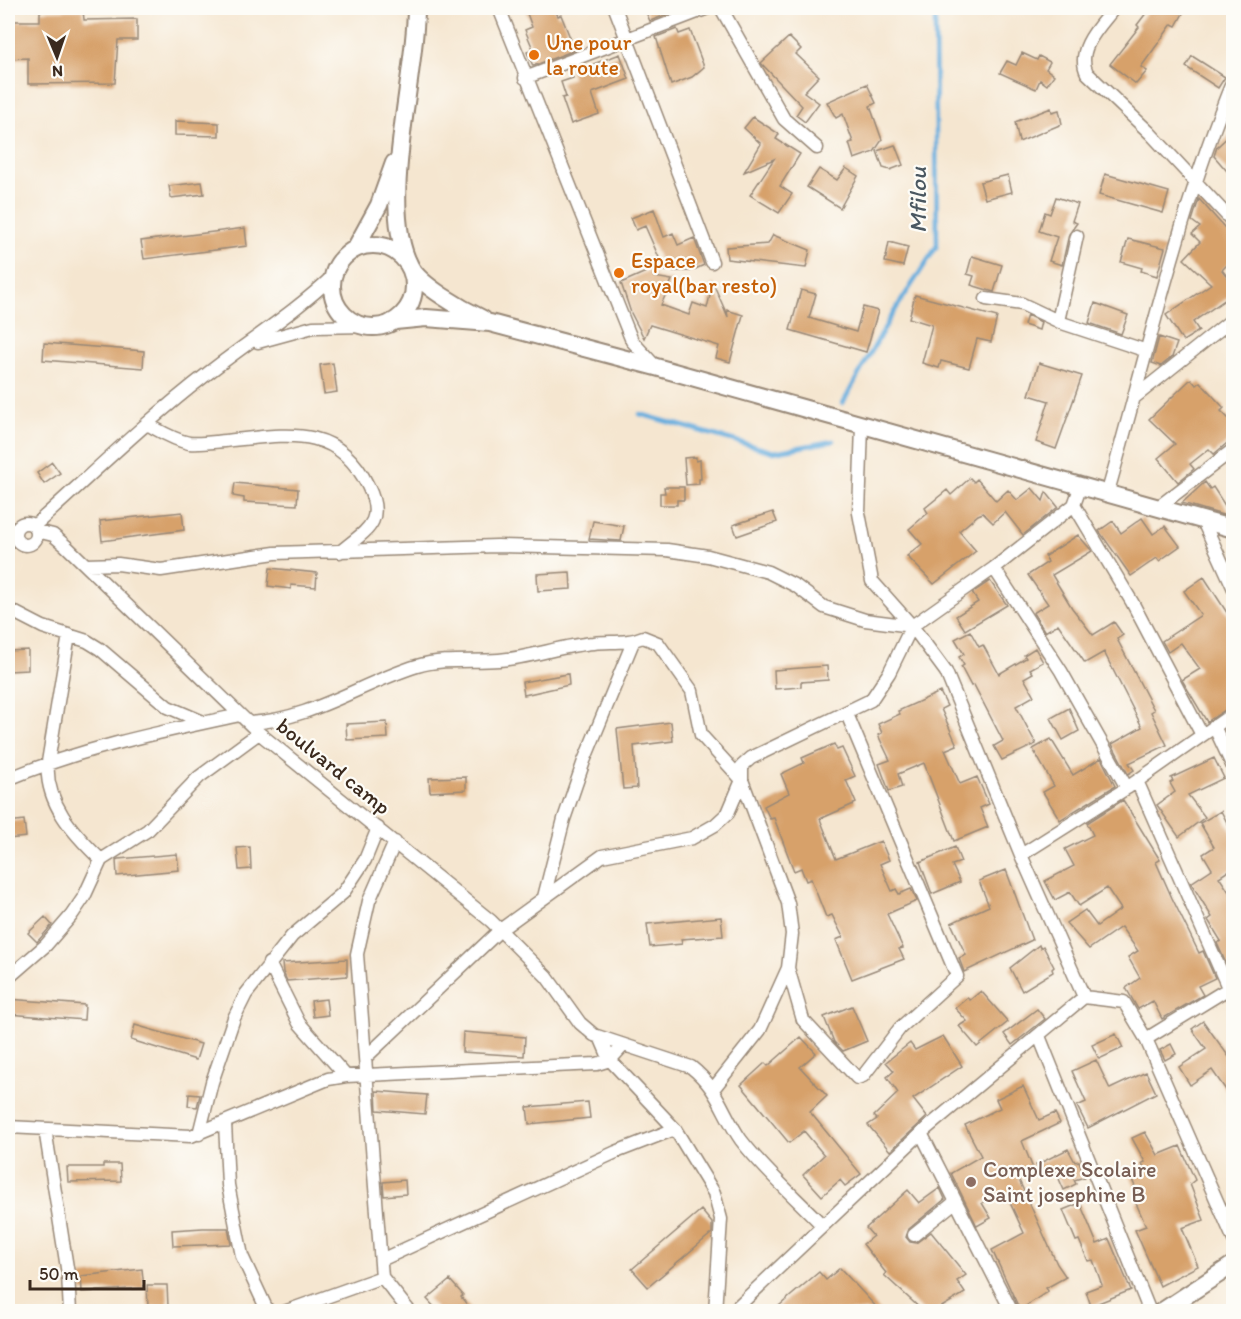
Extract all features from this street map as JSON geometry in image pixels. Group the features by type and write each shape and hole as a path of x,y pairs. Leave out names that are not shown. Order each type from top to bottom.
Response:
{"main road":[{"path":"395,321 404,313 414,291 401,238 397,198 402,139 416,39 416,8"},
{"path":"402,139 380,205 355,249 345,256 333,276 332,289 339,308 354,322 367,326 381,326 395,321 426,318 490,323 656,367 1080,488 1233,529"},
{"path":"355,249 380,245 392,249 410,268 455,305 490,323"},
{"path":"1161,1311 1233,1264"}],"street":[{"path":"499,8 525,78 632,340 656,367"},
{"path":"615,8 712,262"},
{"path":"525,78 708,8"},
{"path":"721,8 784,119 817,148"},
{"path":"1114,8 1088,43 1083,66 1093,81 1150,133 1233,223"},
{"path":"1107,495 1135,397 1144,350 1195,181 1233,78"},
{"path":"1058,321 1077,236"},
{"path":"36,528 25,522 20,524 14,532 12,546 31,544 35,540 36,528 147,424 245,346 287,317 333,276"},
{"path":"986,299 1010,301 1058,321 1144,350"},
{"path":"1135,397 1233,318"},
{"path":"245,346 313,327 367,326"},
{"path":"147,424 188,442 297,434 333,445 360,469 375,500 376,510 370,527 340,552"},
{"path":"862,426 859,513 872,581 912,626 946,672 1021,855 1084,997"},
{"path":"1157,508 1233,449"},
{"path":"714,1088 760,1030 788,968 792,934 788,903 742,780 742,766 751,758 847,714 871,700 889,673 912,626 994,568 1074,505 1080,488"},
{"path":"1074,505 1132,602 1202,735"},
{"path":"1203,521 1233,588"},
{"name":"boulvard camp","path":"36,528 53,535 86,565 259,733 500,930 547,977 580,1023 601,1039"},
{"path":"86,565 118,564 161,570 275,553 528,545 689,552 768,572 796,586 824,607 864,620 912,626"},
{"path":"994,568 1132,785 1231,986 1233,1001"},
{"path":"8,609 43,627 69,635 100,649 168,707 205,722"},
{"path":"69,635 48,762 51,792 65,821 101,860"},
{"path":"8,779 48,762 205,722 244,719 271,722 307,713 417,666 438,662 500,660 592,643 633,642 644,637 658,643 692,691 701,735 742,780"},
{"path":"544,897 564,819 584,761 633,642"},
{"path":"1021,855 1132,785 1233,712"},
{"path":"788,968 803,1020 857,1078 863,1076 900,1028 957,976 847,714"},
{"path":"1214,726 1233,769"},
{"path":"8,978 46,945 70,916 84,897 101,860 147,830 199,777 259,733"},
{"path":"365,1058 500,930 544,897 602,856 692,838 715,825 728,813 742,780"},
{"path":"199,1134 212,1082 234,1018 246,994 292,936 344,893 365,860 378,828"},
{"path":"395,842 369,901 359,936 358,981 382,1277 410,1311"},
{"path":"269,963 299,1023 346,1076"},
{"path":"1146,1039 1231,986"},
{"path":"732,1311 921,1133 1084,997 1124,1002 1146,1039 1233,1240"},
{"path":"1039,1036 1150,1311"},
{"path":"601,1039 691,1067 714,1088 747,1147 822,1225"},
{"path":"601,1039 610,1060 675,1129 714,1192 720,1208 715,1311"},
{"path":"8,1127 184,1136 199,1134 328,1079 366,1073 597,1064 610,1060 623,1046"},
{"path":"225,1123 228,1185 242,1256 268,1311"},
{"path":"45,1129 67,1265 70,1311"},
{"path":"381,1260 616,1152 675,1129"},
{"path":"921,1133 1012,1311"},
{"path":"914,1235 955,1202"},
{"path":"284,1311 382,1277"}],"building":[{"path":"525,8 554,8 558,16 561,15 575,50 533,66 527,52 533,49 525,30 532,27"},
{"path":"644,8 668,8 671,13 650,21"},
{"path":"1150,8 1186,8 1176,26 1172,24 1141,67 1147,71 1136,84 1110,64 1139,27 1137,25"},
{"path":"83,10 84,20 137,19 137,40 118,40 115,83 28,84 28,58 8,59 8,21 40,21 40,11"},
{"path":"677,29 679,34 690,30 704,67 692,77 671,85 656,37"},
{"path":"789,37 801,49 796,54 819,76 804,92 819,103 805,122 796,115 802,106 761,63"},
{"path":"1022,53 1037,60 1039,56 1050,62 1046,69 1054,75 1047,85 1040,80 1036,89 1000,73 1007,61 1016,65"},
{"path":"620,54 629,79 592,93 599,114 571,124 562,98 566,97 561,82 573,78 570,70 582,65 583,68"},
{"path":"1192,56 1225,77 1218,88 1186,67"},
{"path":"867,84 876,103 870,106 882,140 874,152 854,159 849,143 853,142 843,114 836,118 827,102"},
{"path":"1051,108 1052,112 1059,110 1062,124 1019,142 1015,122"},
{"path":"753,117 779,134 776,139 800,154 780,186 792,194 779,213 750,195 774,159 744,172 761,144 744,128"},
{"path":"175,121 219,123 219,136 175,135"},
{"path":"1233,132 1233,178 1214,156 1217,147"},
{"path":"895,145 903,165 890,170 883,168 877,151"},
{"path":"846,168 858,176 840,208 807,187 819,169 837,180"},
{"path":"1105,174 1169,192 1163,213 1099,195"},
{"path":"1008,175 1012,192 985,199 980,182"},
{"path":"202,182 204,194 171,198 169,186"},
{"path":"1056,197 1078,204 1072,221 1077,223 1069,234 1062,265 1049,261 1057,237 1039,231 1045,212 1050,214"},
{"path":"1199,199 1233,237 1233,259 1222,270 1233,284 1233,294 1193,322 1199,331 1183,341 1166,315 1211,284 1184,259 1200,242 1192,234 1200,227 1192,221"},
{"path":"654,209 664,237 673,233 678,245 694,238 704,265 691,271 665,271 645,226 636,230 631,218"},
{"path":"245,228 247,246 144,259 141,241"},
{"path":"773,235 810,250 806,268 727,259 726,247 768,244"},
{"path":"1128,239 1165,248 1157,276 1141,271 1142,268 1121,262"},
{"path":"889,242 908,247 903,266 885,262"},
{"path":"972,256 1002,265 994,292 971,285 974,276 967,274"},
{"path":"655,268 654,277 672,280 661,305 689,315 693,303 707,308 713,283 728,317 727,310 743,315 730,362 716,358 719,346 650,325 644,338 631,313 621,283"},
{"path":"801,290 816,294 809,318 856,332 863,307 878,311 866,352 790,330"},
{"path":"915,295 997,317 991,342 977,339 969,368 941,361 939,368 922,363 932,325 909,318"},
{"path":"1095,303 1128,315 1121,334 1089,323"},
{"path":"1027,315 1041,322 1039,330 1024,325"},
{"path":"1159,337 1177,343 1172,357 1161,366 1152,363"},
{"path":"44,343 144,351 143,368 43,360"},
{"path":"333,363 337,392 324,394 320,365"},
{"path":"1039,363 1082,376 1056,449 1036,442 1049,401 1029,395"},
{"path":"1191,379 1196,385 1200,382 1224,408 1221,411 1233,423 1233,438 1214,454 1209,449 1190,464 1194,469 1178,482 1158,458 1175,444 1149,419"},
{"path":"696,457 696,461 700,460 701,479 699,479 699,484 686,485 684,458"},
{"path":"52,462 60,473 44,484 37,473"},
{"path":"970,478 974,482 977,479 996,501 1008,490 1017,500 1032,488 1043,501 1046,492 1058,507 1023,535 1005,512 993,523 983,513 978,515 959,531 976,551 934,584 907,556 922,544 909,529 928,513 925,508 947,490 951,495"},
{"path":"1205,482 1210,489 1213,487 1233,518 1182,503"},
{"path":"235,483 298,489 297,505 244,502 244,498 233,496"},
{"path":"664,487 684,487 684,500 677,500 677,505 660,505 660,493 665,493"},
{"path":"182,512 184,530 102,541 100,521"},
{"path":"773,512 777,522 737,536 733,525"},
{"path":"1142,518 1153,534 1165,526 1180,546 1159,561 1157,558 1131,576 1099,531 1113,521 1121,533"},
{"path":"593,521 624,526 621,541 589,539"},
{"path":"1078,535 1092,551 1052,575 1072,608 1093,635 1114,622 1123,635 1117,639 1154,710 1151,712 1167,745 1129,763 1134,770 1128,774 1112,744 1142,727 1104,652 1085,663 1058,624 1045,632 1033,613 1048,604 1028,575 1048,562 1045,556"},
{"path":"270,568 317,573 316,587 291,585 291,589 268,586"},
{"path":"570,572 571,589 538,591 537,574"},
{"path":"1204,577 1233,622 1233,705 1207,722 1182,680 1200,669 1181,643 1168,652 1162,641 1201,615 1184,591"},
{"path":"990,581 1007,605 965,630 956,616 978,602 972,593"},
{"path":"970,631 979,647 983,645 999,674 1026,658 1024,655 1035,648 1043,662 1030,669 1033,673 1024,678 1034,696 1016,706 1036,744 1002,760 994,746 1003,741 974,685 971,686 961,667 964,665 959,657 964,654 955,639"},
{"path":"28,650 28,670 8,671 8,651"},
{"path":"827,666 828,680 801,682 801,687 775,689 774,670"},
{"path":"568,674 569,685 524,695 522,682"},
{"path":"940,692 947,706 941,709 957,745 945,750 960,784 977,777 989,804 980,808 988,827 954,841 924,763 898,774 902,787 889,791 879,764 890,760 878,735 882,733 878,724 900,714 898,711"},
{"path":"1069,708 1079,731 1063,740 1051,718"},
{"path":"387,722 388,738 347,740 346,724"},
{"path":"671,722 673,741 634,746 637,788 623,789 617,729"},
{"path":"1051,739 1073,775 1101,758 1115,786 1060,820 1043,792 1054,786 1033,749"},
{"path":"834,744 837,750 842,748 855,776 846,780 856,803 820,819 836,859 881,841 889,860 880,864 892,891 896,889 899,894 911,889 917,901 887,914 903,948 899,949 904,959 852,979 836,940 843,937 832,915 826,917 811,879 806,881 801,868 794,871 774,818 770,819 764,806 789,793 781,774 804,763 802,758"},
{"path":"1214,758 1224,778 1188,795 1205,817 1179,837 1157,805 1175,792 1170,783 1173,781 1171,778"},
{"path":"466,777 466,790 430,792 429,778"},
{"path":"1123,800 1160,860 1156,862 1172,898 1199,953 1203,951 1215,978 1198,986 1203,995 1162,1019 1153,1001 1138,1009 1126,988 1140,978 1128,957 1138,951 1121,927 1089,949 1066,923 1085,910 1097,926 1121,909 1107,888 1079,906 1070,892 1055,900 1045,881 1074,866 1065,849 1093,835 1087,823"},
{"path":"1221,811 1233,834 1233,868 1219,877 1233,898 1232,977 1217,943 1221,941 1208,920 1212,917 1191,883 1212,869 1203,854 1214,847 1200,823"},
{"path":"24,820 26,837 8,839 8,822"},
{"path":"250,847 251,869 239,870 237,848"},
{"path":"955,847 961,862 952,865 960,882 932,894 920,862"},
{"path":"177,854 179,870 117,876 116,860 118,859"},
{"path":"1006,870 1032,940 964,972 959,958 966,955 951,923 989,906 979,881"},
{"path":"45,917 52,925 37,942 28,933"},
{"path":"721,917 723,936 681,939 682,944 650,947 647,924"},
{"path":"1039,945 1040,948 1043,946 1054,967 1053,972 1022,991 1010,968"},
{"path":"347,959 347,976 287,981 283,972 282,963"},
{"path":"981,991 1008,1022 977,1047 959,1026 967,1021 955,1008 967,998 970,1000"},
{"path":"8,999 85,1005 84,1020 8,1014"},
{"path":"326,999 328,1015 313,1017 311,1001"},
{"path":"852,1006 867,1041 843,1051 834,1042 824,1017"},
{"path":"1037,1009 1045,1019 1012,1045 1004,1034"},
{"path":"1203,1021 1229,1057 1233,1054 1233,1100 1212,1070 1190,1085 1179,1067 1206,1049 1192,1029"},
{"path":"135,1025 201,1044 196,1060 131,1040"},
{"path":"463,1032 525,1037 524,1056 462,1052"},
{"path":"1116,1034 1123,1048 1099,1059 1092,1045"},
{"path":"943,1036 962,1066 913,1099 927,1117 890,1151 868,1125 877,1119 874,1116 898,1093 887,1077 894,1071 886,1062 910,1043 915,1050"},
{"path":"801,1037 816,1053 800,1067 827,1096 810,1112 861,1174 845,1186 840,1180 822,1196 803,1175 824,1155 804,1131 789,1143 741,1085 765,1063 768,1066"},
{"path":"1171,1044 1176,1054 1165,1060 1160,1050"},
{"path":"1096,1060 1110,1089 1146,1072 1156,1093 1088,1128 1077,1106 1086,1102 1072,1071"},
{"path":"1023,1086 1039,1120 1055,1113 1060,1123 1022,1141 1034,1171 1018,1178 1057,1264 1066,1277 1046,1288 1048,1291 1020,1310 992,1250 1024,1233 1005,1192 982,1203 991,1218 977,1226 951,1173 981,1156 965,1125 1000,1108 996,1099"},
{"path":"376,1091 427,1095 425,1114 377,1110"},
{"path":"189,1094 200,1095 197,1107 188,1106"},
{"path":"588,1102 590,1118 529,1124 527,1107"},
{"path":"1145,1132 1158,1155 1180,1146 1195,1180 1190,1184 1204,1220 1182,1228 1198,1266 1160,1286 1135,1230 1146,1226 1136,1203 1141,1200 1130,1175 1144,1168 1142,1163 1145,1162 1132,1138"},
{"path":"1068,1149 1075,1162 1079,1161 1085,1177 1074,1180 1076,1184 1064,1190 1055,1170 1042,1177 1036,1165"},
{"path":"103,1164 120,1164 121,1181 68,1182 67,1167 103,1167"},
{"path":"405,1180 406,1194 384,1196 383,1182"},
{"path":"940,1188 945,1199 909,1229 906,1237 910,1242 916,1243 931,1232 966,1275 957,1281 965,1293 935,1311 923,1311 884,1275 886,1273 863,1244 873,1236 866,1228 908,1190 919,1203"},
{"path":"1080,1203 1097,1244 1109,1239 1131,1290 1091,1306 1086,1291 1102,1285 1093,1260 1088,1261 1079,1240 1076,1241 1063,1210"},
{"path":"701,1210 712,1223 712,1233 648,1287 632,1269"},
{"path":"228,1228 231,1244 173,1246 172,1230"},
{"path":"840,1268 880,1311 773,1311 819,1272 826,1280"},
{"path":"142,1269 144,1288 82,1292 81,1276"},
{"path":"450,1280 463,1295 461,1297 472,1311 438,1311 427,1299"},
{"path":"147,1285 167,1285 168,1306 148,1307"}],"waterway":[{"name":"Mfilou","path":"843,403 890,318 937,246 935,20 940,8"},
{"name":"Mfilou","path":"640,414 774,452 833,441"}],"place":[{"name":"Une pour la route","path":"534,55"},
{"name":"Espace royal(bar resto)","path":"619,273"},
{"name":"Complexe Scolaire Saint josephine B","path":"971,1182"}]}
